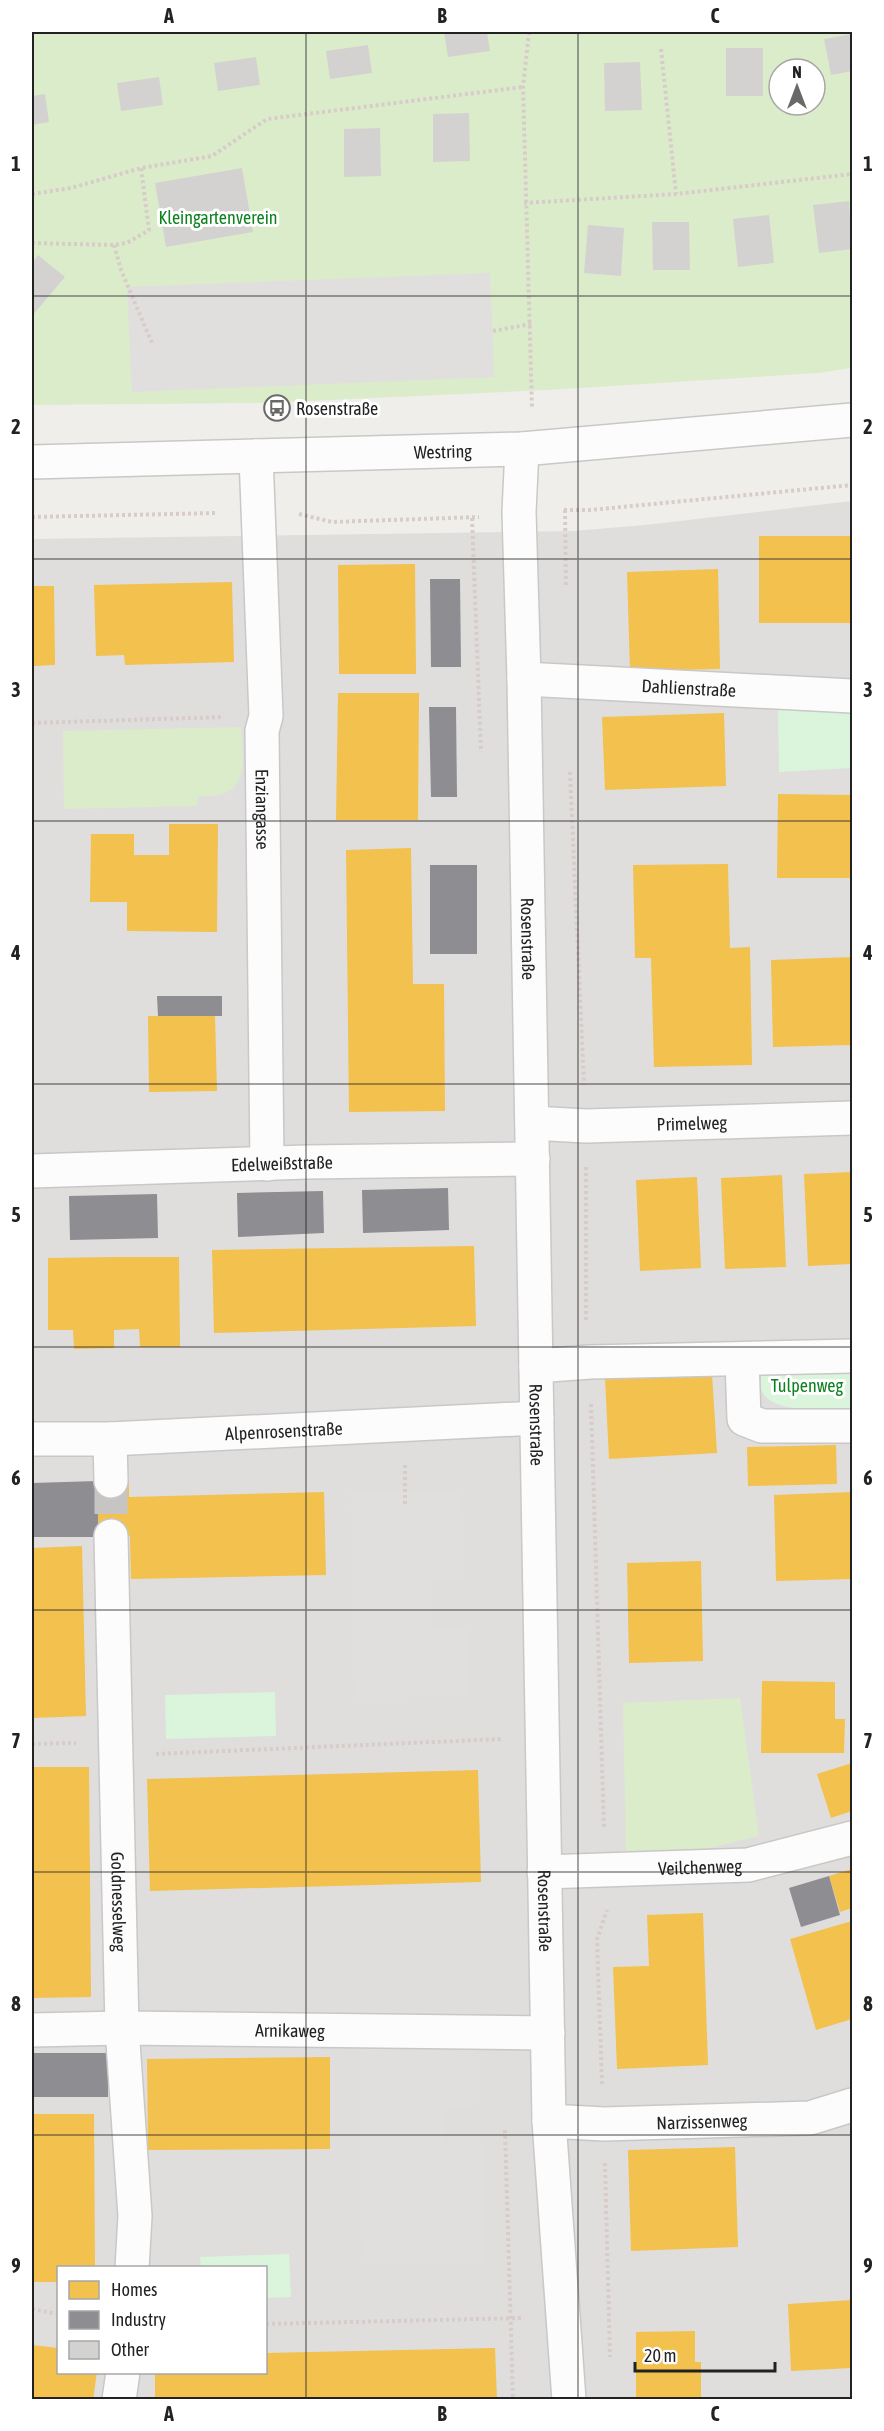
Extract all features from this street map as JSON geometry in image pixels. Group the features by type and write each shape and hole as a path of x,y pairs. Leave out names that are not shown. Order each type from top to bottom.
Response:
{"street":[{"name":"Westring","path":"32,462 522,449 852,420"},
{"name":"Rosenstraße","path":"522,449 519,512 533,1159 549,2121 569,2400"},
{"name":"Enziangasse","path":"256,456 260,512 266,716 262,730 267,1164"},
{"name":"Dahlienstraße","path":"524,679 852,696"},
{"name":"Primelweg","path":"532,1123 586,1126 852,1118"},
{"name":"Edelweißstraße","path":"32,1171 533,1159"},
{"path":"536,1366 590,1362 852,1356"},
{"path":"741,1359 744,1419 762,1426 852,1426"},
{"name":"Alpenrosenstraße","path":"32,1439 110,1439 537,1418"},
{"path":"110,1439 111,1481"},
{"name":"Goldnesselweg","path":"111,1536 122,2028 135,2216 132,2266"},
{"name":"Veilchenweg","path":"544,1872 748,1865 852,1838"},
{"name":"Arnikaweg","path":"32,2030 122,2028 548,2033"},
{"name":"Narzissenweg","path":"549,2121 604,2124 810,2118 852,2105"},
{"path":"119,2400 123,2374"}],"path":[{"path":"522,449 532,418 531,324 524,203 523,87 529,32"},
{"path":"661,49 676,194"},
{"path":"32,194 71,188 141,168 212,156 267,119 523,87"},
{"path":"32,243 114,245 127,243 149,230 141,168"},
{"path":"524,203 676,194 852,174"},
{"path":"114,245 121,270 152,343"},
{"path":"493,331 531,324"},
{"path":"32,517 260,512 295,513 332,522 471,518 519,512 590,510 852,485"},
{"path":"565,510 566,590"},
{"path":"32,723 266,716"},
{"path":"570,764 586,1126 586,1340 590,1362 605,1870 610,1899 597,1939 610,2364"},
{"path":"115,1756 542,1738"},
{"path":"32,2310 57,2314"},
{"path":"267,2324 564,2318"}],"shaded area":[{"path":"490,273 494,377 132,392 127,287"},
{"path":"852,501 852,2399 32,2399 32,539 573,531"},
{"path":"351,1491 462,1491 463,1580 431,1581 431,1626 466,1626 468,1695 354,1698"},
{"path":"360,2049 473,2049 473,2107 443,2110 444,2143 482,2142 485,2263 362,2263"}],"green space":[{"name":"Kleingartenverein","path":"32,32 852,32 852,368 818,373 548,390 266,403 32,405"},
{"path":"778,707 852,710 852,768 779,772"},
{"path":"241,727 242,766 235,786 227,792 198,796 197,806 64,809 63,731"},
{"name":"Tulpenweg","path":"852,1362 852,1408 788,1407 767,1398 761,1389 762,1371"},
{"path":"275,1692 276,1736 166,1739 165,1695"},
{"path":"740,1698 759,1836 703,1849 626,1853 623,1703"},
{"path":"289,2254 291,2297 267,2298 267,2266 201,2266 200,2257"}],"building: Homes":[{"path":"759,536 852,536 852,623 759,623"},
{"path":"415,564 416,674 339,674 338,565"},
{"path":"718,569 720,669 630,671 627,572"},
{"path":"232,582 234,662 125,665 124,655 96,656 94,585"},
{"path":"32,586 54,586 55,665 32,666"},
{"path":"338,693 419,693 418,820 336,820"},
{"path":"724,713 726,786 605,790 602,717"},
{"path":"778,794 852,795 852,878 777,878"},
{"path":"169,824 218,824 217,932 127,931 127,902 90,902 91,834 134,834 134,855 169,855"},
{"path":"411,848 413,984 444,984 445,1111 349,1112 346,850"},
{"path":"728,864 730,948 750,947 752,1065 654,1067 651,958 635,958 633,865"},
{"path":"852,957 852,1045 773,1047 771,960"},
{"path":"148,1016 215,1016 217,1091 149,1092"},
{"path":"852,1172 852,1264 808,1266 804,1174"},
{"path":"782,1175 786,1267 725,1269 721,1178"},
{"path":"697,1177 701,1268 640,1271 636,1180"},
{"path":"474,1246 476,1326 214,1333 212,1250"},
{"path":"179,1257 180,1347 140,1347 139,1329 114,1330 114,1348 74,1349 73,1330 48,1330 48,1258"},
{"path":"712,1374 717,1453 609,1459 605,1379"},
{"path":"836,1445 837,1484 748,1486 747,1447"},
{"path":"98,1481 129,1481 129,1497 324,1492 326,1575 131,1579 130,1536 98,1537"},
{"path":"852,1492 852,1579 776,1581 774,1495"},
{"path":"82,1546 86,1716 32,1718 32,1548"},
{"path":"701,1561 703,1661 629,1663 627,1563"},
{"path":"762,1681 835,1682 835,1719 845,1719 844,1753 761,1753"},
{"path":"852,1763 852,1811 831,1818 817,1774"},
{"path":"32,1767 89,1767 91,1997 32,1998"},
{"path":"478,1770 481,1882 150,1891 147,1779"},
{"path":"852,1869 852,1908 840,1912 829,1876"},
{"path":"703,1913 708,2065 617,2069 613,1967 649,1966 647,1915"},
{"path":"852,1921 852,2019 816,2030 790,1939"},
{"path":"330,2057 330,2149 148,2150 147,2059"},
{"path":"32,2114 94,2114 95,2266 57,2266 57,2282 32,2282"},
{"path":"735,2147 738,2247 631,2251 628,2150"},
{"path":"852,2300 852,2368 791,2371 788,2304"},
{"path":"695,2331 695,2362 701,2362 701,2400 636,2400 636,2332"},
{"path":"32,2345 57,2348 57,2374 97,2374 93,2400 32,2400"},
{"path":"495,2348 497,2400 155,2400 155,2374 267,2374 267,2353"}],"building: Industry":[{"path":"430,579 460,579 461,667 431,667"},
{"path":"429,707 456,707 457,797 431,797"},
{"path":"430,865 477,865 477,954 430,954"},
{"path":"157,996 222,996 222,1016 158,1016"},
{"path":"448,1188 449,1230 363,1233 362,1190"},
{"path":"323,1191 324,1233 238,1237 237,1193"},
{"path":"157,1194 158,1238 70,1240 69,1196"},
{"path":"98,1481 98,1537 32,1537 32,1483"},
{"path":"829,1876 840,1915 801,1927 789,1888"},
{"path":"32,2053 108,2053 108,2097 32,2097"}],"building: Other":[{"path":"444,32 487,32 490,51 448,57"},
{"path":"852,34 852,71 831,75 824,39"},
{"path":"368,45 372,73 330,79 326,51"},
{"path":"726,48 763,48 763,96 726,96"},
{"path":"256,57 260,85 218,91 214,63"},
{"path":"640,62 642,110 605,111 604,63"},
{"path":"159,77 163,105 121,111 117,83"},
{"path":"45,94 49,122 32,125 32,96"},
{"path":"469,113 470,161 433,162 433,114"},
{"path":"380,128 381,176 344,177 344,129"},
{"path":"242,168 253,232 166,247 155,183"},
{"path":"849,201 852,249 819,253 813,205"},
{"path":"769,215 774,263 738,267 733,219"},
{"path":"652,222 689,222 690,270 653,270"},
{"path":"588,225 624,228 621,276 584,273"},
{"path":"38,255 65,277 32,316 32,263"}],"tunnel":[{"path":"111,1481 111,1536"}],"place":[{"name":"Rosenstraße","path":"277,408"}]}
